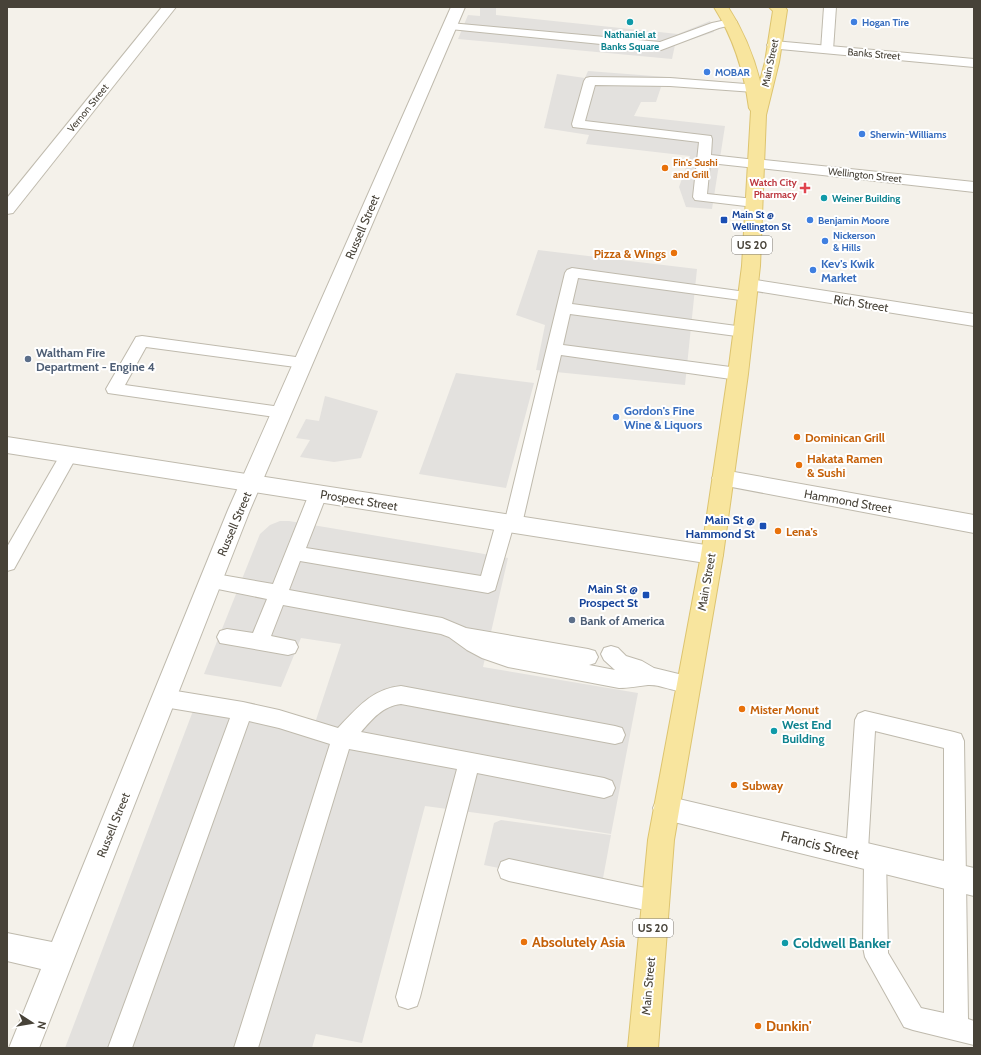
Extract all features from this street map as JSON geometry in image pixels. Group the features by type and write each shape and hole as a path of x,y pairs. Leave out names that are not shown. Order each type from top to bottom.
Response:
{"main road":[{"name":"US 20","path":"721,7 731,22"},
{"name":"Main Street","path":"643,1048 661,840 712,555 744,332 754,203 758,115 774,45 778,8"},
{"name":"Main Street","path":"731,22 744,53 754,88 758,115"}],"street":[{"name":"Vernon Street","path":"7,209 169,7"},
{"name":"Russell Street","path":"24,1048 210,581 251,483 454,16"},
{"name":"Banks Street","path":"774,45 974,63"},
{"name":"Wellington Street","path":"756,164 974,187"},
{"name":"Rich Street","path":"748,290 974,320"},
{"name":"Prospect Street","path":"7,445 712,555"},
{"name":"Hammond Street","path":"723,478 974,524"},
{"name":"Francis Street","path":"666,808 964,879"},
{"path":"7,947 60,958"}],"lane":[{"path":"827,50 830,7"},
{"path":"454,16 661,46 716,25 731,22"},
{"path":"754,88 670,82 590,81 578,124 706,139 700,197 754,203"},
{"path":"704,158 756,164"},
{"path":"295,553 488,585 509,524 555,349 563,308 572,274 748,290"},
{"path":"563,308 744,332"},
{"path":"282,412 114,389 142,341 303,363"},
{"path":"555,349 738,374"},
{"path":"7,564 69,454"},
{"path":"259,642 318,494"},
{"path":"210,581 442,626 462,634 588,657"},
{"path":"462,634 482,648 508,659 619,679 634,679 649,676"},
{"path":"227,637 288,647"},
{"path":"611,654 620,663 635,667 649,676 688,684"},
{"path":"246,1048 342,738 377,702 393,695 615,735"},
{"path":"164,698 243,711 342,738 604,788"},
{"path":"120,1048 243,711"},
{"path":"865,720 954,741 964,879 965,1030 914,1018 877,957 866,856 865,720"},
{"path":"408,997 469,763"},
{"path":"509,870 655,901"}],"shaded area":[{"path":"480,7 496,7 496,15 678,34 710,21 714,32 675,45 672,59 458,39 468,15 480,16"},
{"path":"588,71 719,81 718,90 662,84 656,102 641,102 634,116 725,126 712,209 686,207 679,187 690,156 586,144 589,135 544,128 557,74 585,78"},
{"path":"538,250 697,269 685,385 536,370 545,325 516,315"},
{"path":"456,373 534,383 506,488 419,474"},
{"path":"325,396 378,411 361,458 334,462 300,457 310,440 296,438 306,419 319,421"},
{"path":"280,521 289,521 508,558 483,667 638,693 611,834 425,806 362,1043 316,1034 312,1048 65,1048 196,703 313,729 341,644 301,638 281,687 204,674 260,534 270,525"},
{"path":"501,820 611,835 601,889 484,865 494,823"}],"place":[{"name":"Nathaniel at Banks Square","path":"630,22"},
{"name":"Hogan Tire","path":"854,22"},
{"name":"MOBAR","path":"707,72"},
{"name":"Sherwin-Williams","path":"862,134"},
{"name":"Fin's Sushi and Grill","path":"665,168"},
{"name":"Watch City Pharmacy","path":"805,188"},
{"name":"Weiner Building","path":"824,198"},
{"name":"Main St @ Wellington St","path":"724,220"},
{"name":"Benjamin Moore","path":"810,220"},
{"name":"Nickerson & Hills","path":"825,241"},
{"name":"Pizza & Wings","path":"674,253"},
{"name":"Kev's Kwik Market","path":"813,270"},
{"name":"Waltham Fire Department - Engine 4","path":"28,359"},
{"name":"Gordon's Fine Wine & Liquors","path":"616,417"},
{"name":"Dominican Grill","path":"797,437"},
{"name":"Hakata Ramen & Sushi","path":"799,465"},
{"name":"Main St @ Hammond St","path":"763,526"},
{"name":"Lena's","path":"778,531"},
{"name":"Main St @ Prospect St","path":"646,595"},
{"name":"Bank of America","path":"572,620"},
{"name":"Mister Monut","path":"742,709"},
{"name":"West End Building","path":"774,731"},
{"name":"Subway","path":"734,785"},
{"name":"Absolutely Asia","path":"524,942"},
{"name":"Coldwell Banker","path":"785,943"},
{"name":"Dunkin'","path":"758,1026"}]}
